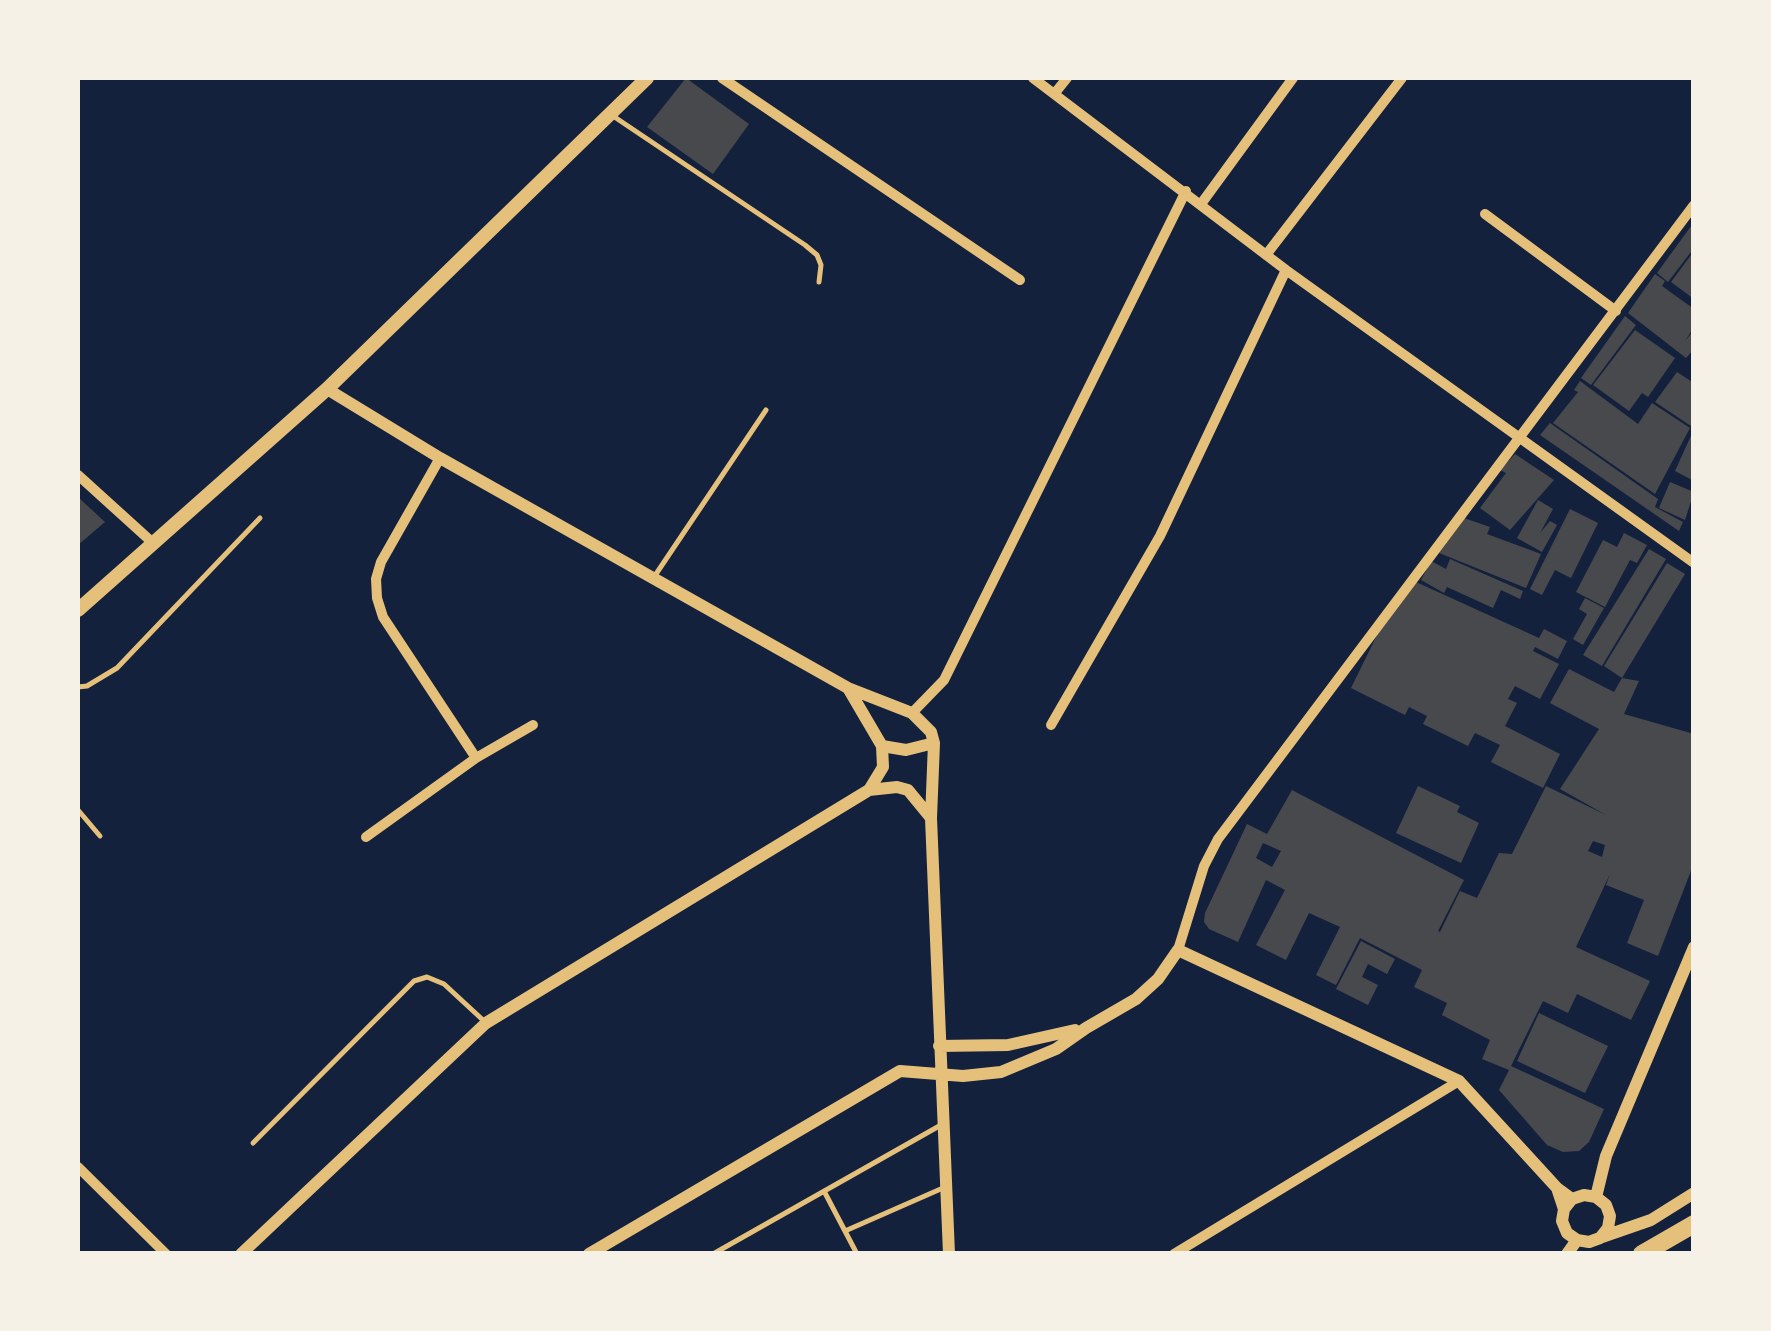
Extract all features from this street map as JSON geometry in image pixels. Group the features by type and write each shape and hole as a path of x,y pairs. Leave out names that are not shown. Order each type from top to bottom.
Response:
{"highway":[{"path":"1642,1254 1694,1224"}],"main road":[{"path":"78,610 327,389 647,78"}],"street":[{"path":"722,78 1020,280"},
{"path":"1033,78 1286,270 1694,563"},
{"path":"1055,93 1067,78"},
{"path":"1200,204 1293,78"},
{"path":"1266,254 1402,78"},
{"path":"912,712 944,680 1186,191"},
{"path":"589,1254 900,1070 942,1074 1000,1072 1044,1056 1136,999 1158,979 1178,950 1204,866 1218,839 1694,205"},
{"path":"1485,214 1616,310"},
{"path":"1051,725 1160,536 1286,270"},
{"path":"327,389 440,458 848,688 912,712 931,732 949,1254"},
{"path":"440,458 380,562 377,598 383,617 476,758"},
{"path":"78,476 153,543"},
{"path":"848,688 882,746 883,767 869,790"},
{"path":"366,837 476,758 533,725"},
{"path":"882,746 906,750 934,743"},
{"path":"240,1254 486,1022 869,790 908,790 931,818"},
{"path":"1596,1197 1606,1156 1694,947"},
{"path":"1178,950 1459,1081 1558,1188 1568,1204"},
{"path":"939,1046 1008,1045 1086,1028"},
{"path":"1174,1254 1459,1081"},
{"path":"78,1167 166,1254"},
{"path":"1600,1238 1608,1228 1606,1204 1584,1195 1568,1204 1562,1221 1567,1232 1577,1240 1589,1242 1651,1220 1694,1193"},
{"path":"1610,1216 1651,1220"},
{"path":"1567,1254 1577,1240"}],"lane":[{"path":"610,114 805,245 821,265 819,282"},
{"path":"653,579 766,410"},
{"path":"78,687 87,686 117,668 260,518"},
{"path":"78,810 100,836"},
{"path":"253,1143 414,981 427,978 444,984 486,1022"},
{"path":"713,1254 944,1124"},
{"path":"846,1231 946,1187"},
{"path":"824,1191 857,1254"}],"building":[{"path":"686,78 749,124 713,174 647,127"},
{"path":"1694,222 1694,248 1668,282 1657,273"},
{"path":"1694,251 1694,299 1671,282"},
{"path":"1655,274 1665,281 1662,286 1694,309 1694,327 1685,341 1694,330 1694,349 1686,358 1628,313"},
{"path":"1625,316 1636,325 1591,385 1581,378"},
{"path":"1635,330 1675,358 1648,397 1642,393 1629,411 1593,385"},
{"path":"1677,372 1694,383 1691,426 1655,402"},
{"path":"1580,381 1638,424 1652,403 1690,428 1655,494 1553,423 1578,392 1574,390"},
{"path":"1550,423 1658,499 1655,507 1683,522 1679,531 1540,435"},
{"path":"1694,429 1694,481 1675,471"},
{"path":"1515,454 1554,480 1510,530 1480,508 1506,473 1500,470"},
{"path":"1670,482 1694,492 1685,520 1659,508"},
{"path":"78,497 105,522 78,545"},
{"path":"1538,500 1553,509 1540,533 1550,521 1557,525 1542,552 1517,538"},
{"path":"1570,509 1598,523 1571,578 1555,570 1542,595 1530,589"},
{"path":"1464,518 1490,527 1487,534 1541,554 1526,588 1439,553"},
{"path":"1624,533 1647,545 1637,563 1630,560 1605,607 1576,592 1603,540 1617,547"},
{"path":"1649,549 1666,559 1602,666 1583,655"},
{"path":"1450,559 1523,591 1520,599 1501,590 1493,608 1447,587 1444,593 1421,580 1431,561 1446,569"},
{"path":"1667,563 1685,574 1622,678 1604,666"},
{"path":"1416,582 1539,638 1544,629 1567,641 1558,659 1535,647 1533,651 1559,664 1540,699 1515,686 1508,699 1517,703 1505,726 1560,754 1543,788 1491,762 1500,745 1475,733 1468,746 1423,724 1427,716 1409,707 1405,715 1351,688 1381,627"},
{"path":"1585,598 1604,608 1583,645 1573,639 1587,614 1579,609"},
{"path":"1569,669 1614,692 1622,678 1639,681 1624,714 1694,734 1694,863 1658,956 1627,943 1644,900 1606,885 1610,874 1576,947 1650,981 1631,1020 1577,994 1568,1013 1543,1001 1511,1066 1604,1109 1589,1142 1579,1151 1563,1152 1547,1145 1499,1090 1509,1070 1482,1059 1490,1040 1442,1015 1447,1003 1414,987 1422,970 1360,938 1336,985 1316,975 1340,927 1309,913 1286,960 1256,945 1285,890 1266,880 1238,942 1209,929 1204,922 1247,824 1267,834 1292,790 1464,880 1440,932 1460,891 1477,898 1499,853 1512,854 1546,786 1606,815 1560,789 1599,729 1550,703","holes":["1593,841 1605,845 1602,857 1588,851","1263,843 1281,851 1272,867 1256,858"]},
{"path":"1418,786 1460,806 1457,812 1479,823 1461,863 1396,833"},
{"path":"1361,941 1395,959 1387,974 1368,964 1362,977 1378,985 1368,1005 1336,989"},
{"path":"1539,1013 1608,1046 1585,1093 1517,1061"}]}
